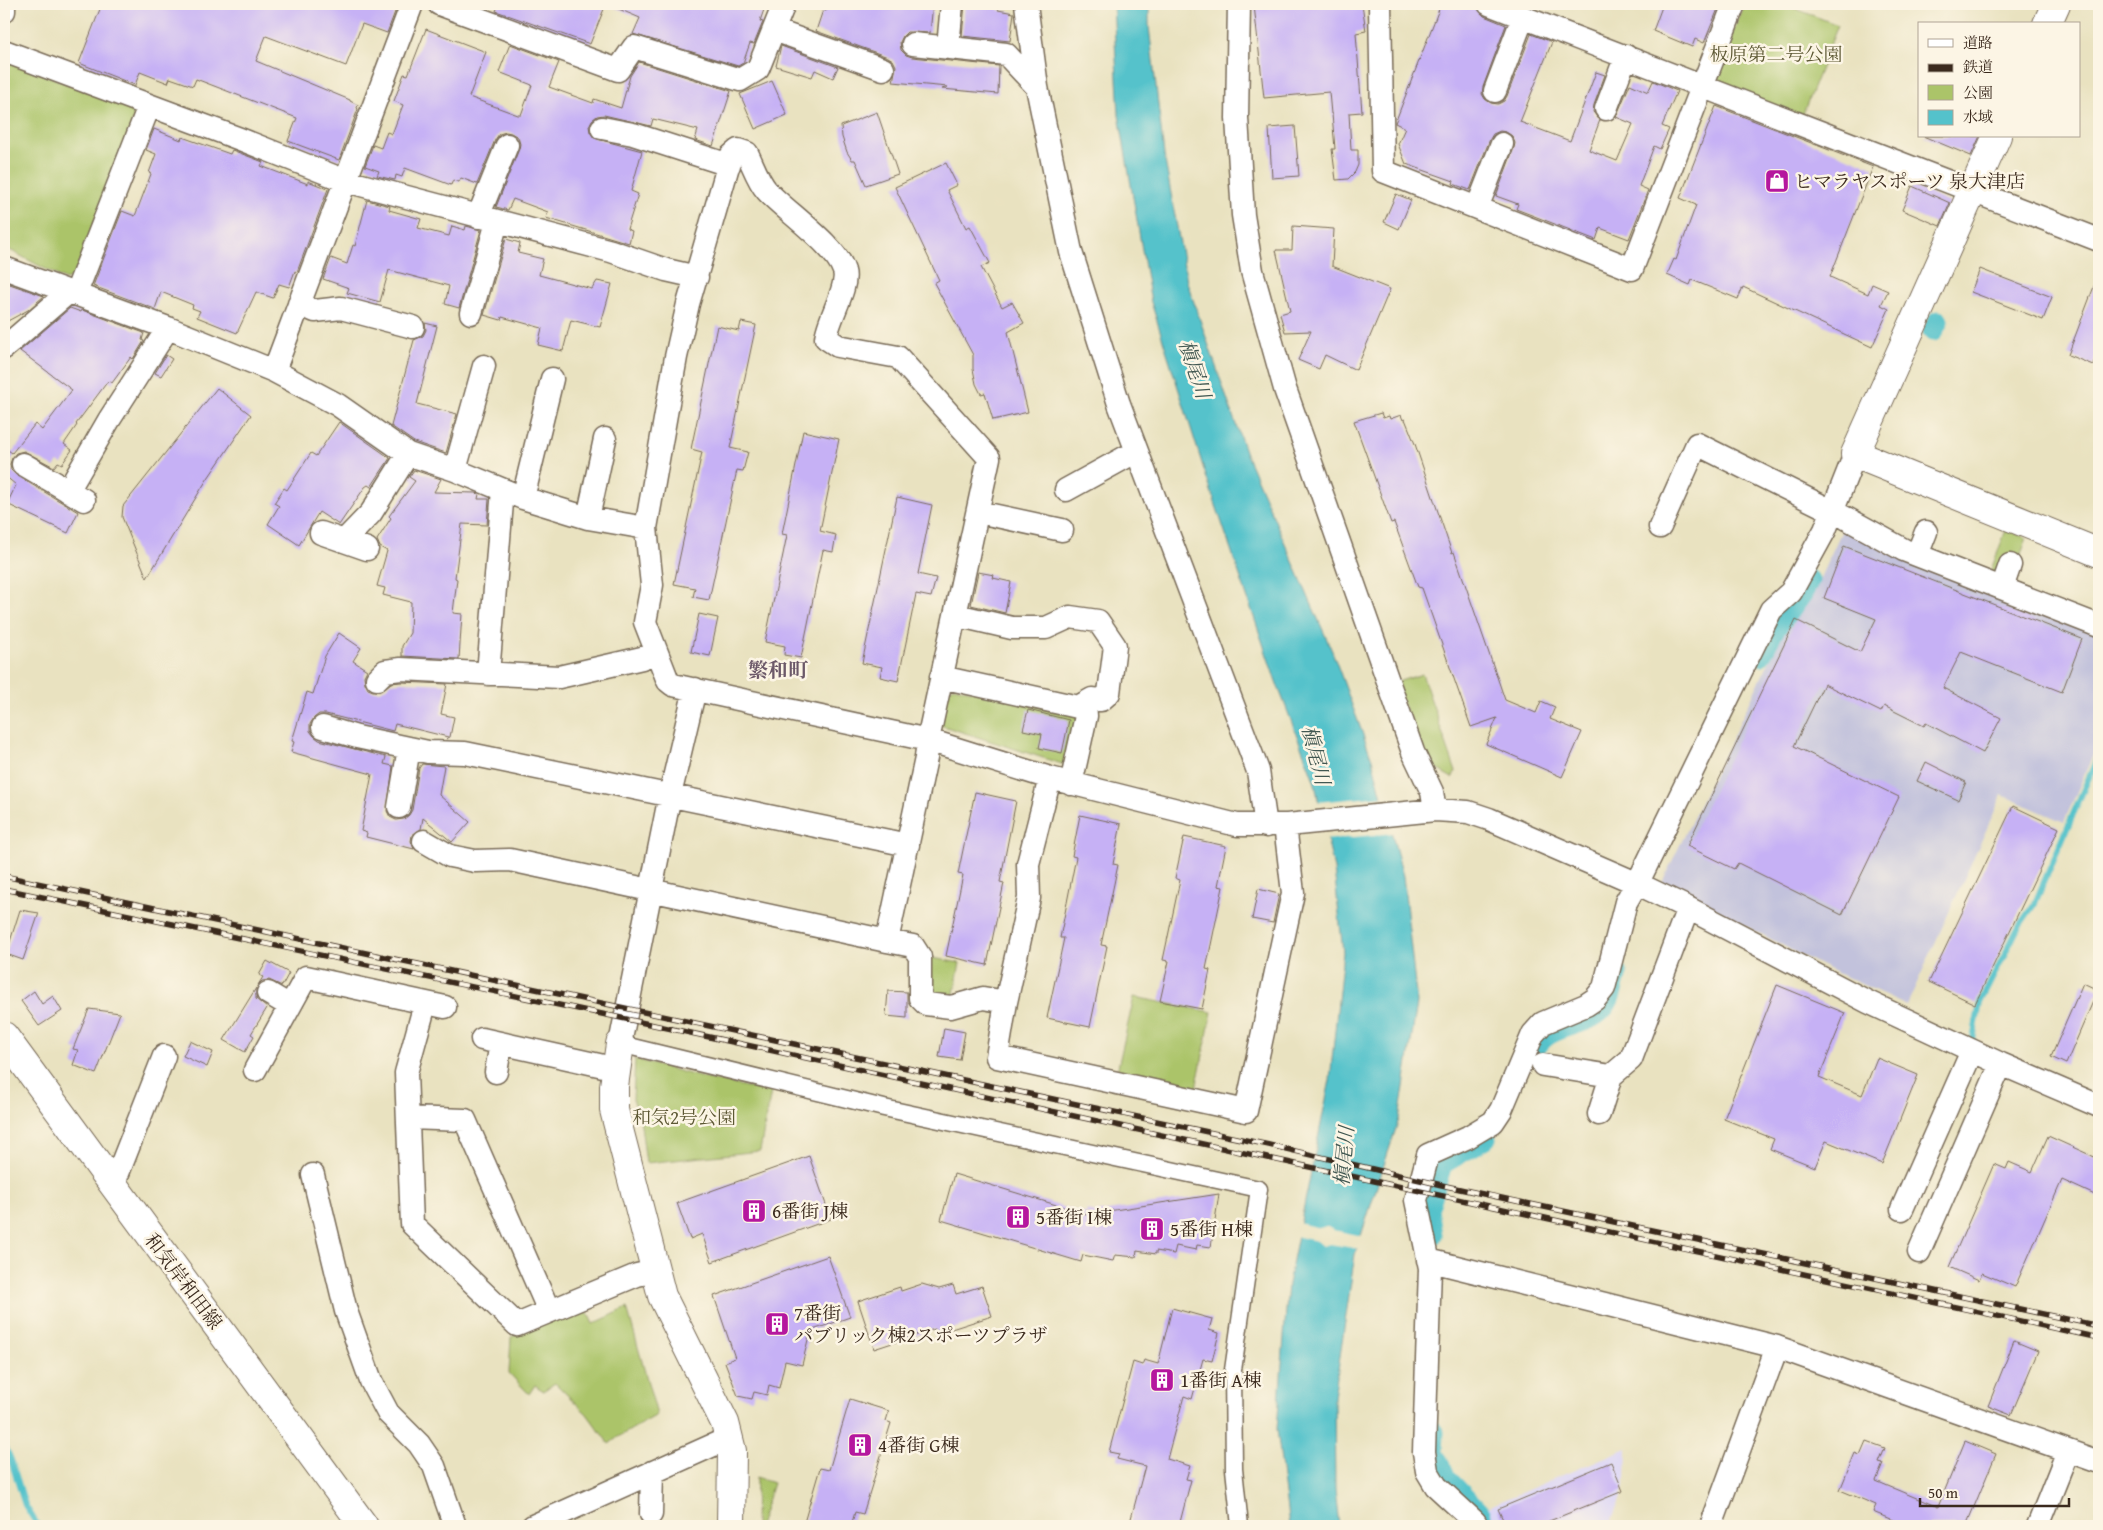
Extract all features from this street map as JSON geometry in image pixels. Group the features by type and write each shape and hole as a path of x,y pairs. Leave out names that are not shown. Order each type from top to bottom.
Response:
{"street":[{"path":"4,4 4,12"},
{"path":"274,371 412,4"},
{"path":"439,4 618,70 634,47 740,80 758,69 784,4"},
{"path":"948,47 952,4"},
{"path":"1026,4 1037,87 1071,252 1119,404 1279,825 1293,893 1246,1111 997,1057 1006,1002 1030,898 1028,864 1050,778"},
{"path":"1239,4 1237,118 1243,215 1252,271 1285,389 1413,752 1432,792 1430,810"},
{"path":"1380,4 1384,171 1632,268 1734,4"},
{"path":"1489,4 2099,240"},
{"path":"2048,22 2056,4"},
{"path":"1495,91 1523,16"},
{"path":"774,30 883,69"},
{"path":"913,44 1006,54 1037,87"},
{"path":"4,51 346,181 611,251 666,270 697,277"},
{"path":"1606,109 1626,56"},
{"path":"4,348 73,292 149,106"},
{"path":"602,128 633,134 729,165"},
{"path":"1644,887 1642,874 1771,610 1792,592 1825,530 1838,514 1855,454 1996,138"},
{"path":"1477,208 1502,144"},
{"path":"471,313 488,220 506,145"},
{"path":"887,941 926,758 928,740 941,677 989,458 898,357 838,346 826,338 828,325 844,286 844,272 837,259 814,234 765,190 747,153 738,150 731,156 688,304 667,399 646,528 652,585 645,622 668,681 673,685 928,740 1071,784 1237,825 1279,825 1430,810 1468,812 1489,818 1688,908 1868,1002 2000,1064 2099,1106"},
{"path":"4,268 168,328 274,371 338,406 408,454 513,494 588,518 646,528"},
{"path":"300,304 315,311 341,308 413,327"},
{"path":"23,464 76,496 101,414 168,328"},
{"path":"454,470 484,366"},
{"path":"488,674 513,494 552,378"},
{"path":"588,518 605,439"},
{"path":"1660,526 1663,495 1697,444 1734,473 1838,514 1904,550 2099,626"},
{"path":"1066,490 1126,457 1137,453"},
{"path":"344,541 370,513 408,454"},
{"path":"1855,454 2099,553"},
{"path":"978,512 1048,534"},
{"path":"1917,555 1926,532"},
{"path":"321,533 367,549"},
{"path":"2002,588 2010,565"},
{"path":"941,677 1078,707 1092,699 1101,700 1109,693 1114,646 1098,621 1070,617 1046,628 1012,628 956,615"},
{"path":"378,679 385,671 401,669 559,677 642,658 656,652"},
{"path":"694,689 670,795 618,1056 614,1110 664,1302 725,1423 732,1451 731,1526"},
{"path":"1071,784 1086,716 1085,703"},
{"path":"323,727 357,737 428,752 465,752 908,845"},
{"path":"399,806 409,748"},
{"path":"424,842 450,856 475,861 510,860 651,892 913,946 920,957 920,998 926,1004 951,1008 982,998 1006,1002"},
{"path":"1435,1263 1416,1200 1428,1155 1468,1137 1493,1122 1501,1110 1533,1034 1543,1023 1586,1005 1595,999 1604,988 1626,902 1644,887"},
{"path":"1599,1114 1611,1076 1631,1060 1688,908"},
{"path":"255,1070 306,977 435,1005 406,1074 412,1224 516,1325 637,1274 655,1271"},
{"path":"268,993 290,1006"},
{"name":"和気岸和田線","path":"5,1040 364,1526"},
{"path":"496,1072 491,1041 618,1056 639,1050 884,1108 1259,1188 1233,1370 1234,1469 1240,1526"},
{"path":"1902,1209 1972,1051"},
{"path":"113,1186 159,1095 164,1056"},
{"path":"1919,1252 2000,1064"},
{"path":"1543,1065 1611,1076"},
{"path":"408,1118 465,1120 549,1312"},
{"path":"313,1175 346,1311 371,1382 388,1413 419,1444 434,1466 455,1526"},
{"path":"1435,1263 1777,1347 2099,1462"},
{"path":"1435,1263 1430,1268 1424,1452 1427,1471 1436,1486 1477,1526"},
{"path":"1711,1526 1777,1347"},
{"path":"533,1526 729,1438"},
{"path":"2038,1526 2068,1451"},
{"path":"651,1514 652,1472"}],"shaded area":[{"path":"1844,526 2099,633 2099,741 2064,822 2002,795 1907,1005 1822,966 1662,882 1792,615 1813,593"},
{"path":"1627,1448 1626,1477 1620,1500 1609,1526 1493,1526 1485,1508"}],"green space":[{"name":"板原第二号公園","path":"1744,4 1783,4 1838,25 1802,116 1722,85 1717,73"},
{"path":"4,59 132,109 134,117 74,276 66,280 4,247"},
{"path":"2006,530 2027,538 2016,567 1989,575"},
{"path":"1422,674 1456,772 1452,778 1430,765 1394,683"},
{"path":"954,687 1073,712 1078,719 1068,760 1062,764 940,725 947,691"},
{"path":"927,957 960,963 953,998 931,996"},
{"path":"1134,997 1212,1012 1195,1093 1116,1076"},
{"name":"和気2号公園","path":"635,1059 704,1078 771,1092 760,1151 646,1163 640,1118 633,1099"},
{"path":"585,1306 593,1324 627,1308 657,1415 609,1444 587,1414 555,1383 543,1391 535,1385 529,1394 509,1373 511,1337"},
{"path":"756,1477 773,1483 759,1526 755,1526"}],"water":[{"name":"槇尾川","path":"1113,4 1149,4 1149,27 1164,155 1187,282 1246,454 1332,651 1372,759 1403,876 1417,1003 1399,1119 1355,1254 1334,1397 1335,1489 1339,1526 1289,1526 1277,1429 1288,1284 1330,1080 1343,952 1334,869 1314,780 1274,676 1206,476 1151,302 1119,115"}],"pier":[{"path":"1384,796 1394,833 1325,840 1316,802"},
{"path":"1298,1223 1320,1228 1326,1226 1333,1230 1363,1236 1359,1249 1330,1244 1323,1246 1317,1241 1295,1236"}],"building":[{"path":"102,4 398,4 387,33 362,24 346,66 266,36 256,61 358,105 339,160 288,141 297,118 196,79 193,86 170,78 168,83 140,72 135,85 79,63"},
{"path":"499,4 606,4 590,44 496,11"},
{"path":"607,4 766,4 760,21 763,22 754,44 750,43 743,63 738,66 633,34 640,18"},
{"path":"829,4 933,4 930,33 907,32 900,42 901,50 906,55 912,57 999,66 998,94 893,82 896,66 893,60 816,31 823,10 826,11"},
{"path":"965,4 999,4 998,10 1014,13 1010,41 962,36"},
{"path":"1362,4 1366,31 1356,33 1362,112 1349,113 1351,150 1358,150 1358,165 1355,172 1348,179 1336,180 1332,149 1335,149 1329,92 1264,98 1254,5"},
{"path":"1441,4 1465,4 1477,7 1484,16 1506,25 1483,87 1482,94 1491,103 1498,104 1504,101 1507,96 1531,34 1552,42 1520,122 1570,141 1596,72 1605,75 1593,112 1600,120 1589,150 1617,161 1633,124 1616,117 1630,84 1648,92 1653,81 1677,91 1662,126 1669,129 1660,149 1654,146 1639,186 1648,190 1629,239 1600,228 1596,240 1516,209 1518,204 1496,196 1515,143 1512,136 1506,132 1500,131 1493,134 1470,190 1453,184 1454,181 1406,164 1398,144 1405,128 1395,123"},
{"path":"1663,4 1720,4 1704,43 1695,39 1692,47 1653,31"},
{"path":"426,29 486,52 469,97 518,115 521,115 532,85 499,72 510,44 559,62 549,87 593,103 594,99 621,108 630,76 639,62 731,91 713,146 695,140 698,130 653,119 651,126 604,115 597,116 592,120 589,126 594,138 642,151 631,191 638,194 627,229 632,231 629,243 546,218 548,212 513,199 508,210 496,207 519,149 518,137 511,133 499,134 495,140 477,184 461,178 459,182 453,180 451,185 405,168 402,177 396,175 395,180 377,176 379,171 365,166 373,145 381,148 387,132 392,134 403,105 394,101 404,74 408,75"},
{"path":"781,46 838,67 833,78 815,70 812,77 776,66"},
{"path":"772,81 787,115 755,129 740,94"},
{"path":"1716,106 1873,167 1830,277 1868,294 1872,284 1888,291 1881,305 1889,309 1872,347 1743,287 1738,299 1692,280 1690,285 1667,275 1674,259 1676,260 1696,205 1680,198"},
{"path":"877,112 898,174 866,185 855,160 852,160 847,152 841,126"},
{"path":"1295,126 1299,176 1272,178 1269,128"},
{"path":"154,129 181,140 182,137 230,154 232,150 263,162 261,166 308,184 308,181 328,189 297,272 295,271 289,287 279,284 273,298 256,292 237,333 197,317 200,311 192,308 193,305 161,292 155,309 93,286 122,211 135,216 151,174 149,173 156,154 146,150"},
{"path":"1928,138 1979,138 1971,156"},
{"path":"946,163 957,185 947,190 966,228 970,226 990,263 981,267 1002,307 1012,302 1024,323 1008,332 1028,412 993,420 985,393 981,394 976,384 973,355 934,283 939,280 895,187"},
{"path":"1912,186 1950,203 1940,226 1902,210"},
{"path":"1396,194 1411,200 1399,229 1384,222"},
{"path":"367,200 390,206 389,210 421,219 418,228 449,236 452,226 465,230 466,226 481,230 459,308 445,304 449,286 389,270 380,302 347,293 349,288 323,279 331,258 347,264 353,245 355,246"},
{"path":"1293,226 1334,229 1332,266 1390,289 1356,370 1325,355 1319,369 1298,360 1311,331 1285,332 1280,314 1290,311 1276,250 1292,250"},
{"path":"506,239 520,243 518,253 543,259 539,275 592,289 597,281 612,284 600,327 571,320 563,351 538,345 542,328 502,317 501,320 484,315"},
{"path":"1980,269 2052,297 2043,320 1971,292"},
{"path":"2098,276 2099,348 2093,365 2068,355"},
{"path":"4,282 44,296 28,310 4,323"},
{"path":"70,308 81,312 82,310 144,333 142,340 144,341 133,359 131,357 112,383 108,381 76,424 64,444 72,450 62,464 58,462 54,467 24,451 16,453 12,458 11,470 16,475 78,512 68,533 7,504 16,485 4,475 4,447 12,453 35,424 42,430 72,390 20,351"},
{"path":"741,322 756,325 730,448 748,452 743,471 737,470 709,600 693,597 695,588 674,584 702,452 691,449 717,326 739,331"},
{"path":"425,323 437,326 417,404 457,414 446,453 414,442 391,426 414,340 423,336 426,330"},
{"path":"166,355 172,359 161,376 155,373"},
{"path":"217,388 251,415 206,481 147,578 122,517 123,506"},
{"path":"1381,413 1383,418 1389,416 1390,419 1401,415 1403,420 1405,419 1452,553 1454,552 1505,700 1536,713 1541,701 1555,707 1550,719 1582,732 1562,777 1486,744 1497,718 1471,727 1422,588 1418,587 1394,522 1391,523 1354,421"},
{"path":"339,422 390,458 371,487 368,485 365,487 339,525 319,512 299,545 268,524 279,506 274,503 284,488 287,490 311,453 316,456"},
{"path":"803,431 839,439 820,531 836,535 833,552 823,550 801,658 784,655 785,646 765,642 787,535 782,534"},
{"path":"414,470 441,479 434,492 476,493 479,494 478,499 489,499 487,525 462,524 455,578 457,579 453,613 462,614 459,659 402,656 402,646 410,633 411,602 383,595 385,588 377,586 387,551 380,547 377,540 391,518 389,516 415,481 409,477"},
{"path":"897,497 932,505 918,574 936,578 931,597 916,594 898,681 880,677 882,667 862,663"},
{"path":"1844,546 2082,639 2062,692 1961,652 1943,688 2001,718 1983,753 1926,723 1924,726 1884,706 1881,712 1824,684 1794,746 1899,797 1842,915 1738,863 1734,869 1687,846 1796,620 1860,652 1876,619 1824,598"},
{"path":"978,572 994,575 993,578 1011,582 1005,613 971,605"},
{"path":"699,614 718,618 710,656 691,652"},
{"path":"339,633 361,648 353,661 367,670 364,676 368,689 381,691 391,683 401,682 447,684 441,714 454,717 450,737 446,739 448,737 395,724 393,731 326,714 319,714 314,718 310,724 310,731 319,740 386,757 384,764 393,766 387,811 390,817 396,820 404,819 412,810 419,768 422,764 444,766 439,795 470,822 452,842 423,818 421,829 412,835 411,841 414,849 366,837 367,833 361,831 372,774 291,752 294,742 292,741 307,692 313,694 325,656"},
{"path":"1028,710 1069,720 1062,753 1039,748 1042,734 1023,730"},
{"path":"1926,762 1966,782 1958,800 1917,781"},
{"path":"975,792 1016,801 1000,882 1004,883 987,965 946,956 963,875 958,874"},
{"path":"2013,806 2059,828 1975,1004 1929,982"},
{"path":"1080,815 1121,824 1113,864 1118,865 1101,945 1107,946 1090,1027 1047,1018 1064,938 1060,938 1076,857 1072,856"},
{"path":"1184,837 1226,846 1218,886 1223,887 1206,969 1210,970 1202,1009 1160,1001 1169,961 1163,960 1180,880 1175,878"},
{"path":"1258,889 1279,894 1273,923 1252,919"},
{"path":"20,910 39,913 23,960 6,954"},
{"path":"267,961 289,973 282,986 269,980 262,981 258,985 263,977 259,975"},
{"path":"2083,983 2098,990 2066,1064 2051,1057"},
{"path":"1777,985 1845,1013 1819,1077 1862,1095 1877,1058 1918,1075 1882,1164 1826,1141 1815,1167 1770,1149 1774,1139 1724,1119"},
{"path":"256,988 256,999 267,1008 251,1034 254,1036 245,1052 224,1040"},
{"path":"34,991 42,1004 53,996 62,1011 39,1026 21,1001"},
{"path":"888,991 907,992 907,1018 886,1016"},
{"path":"89,1009 120,1013 96,1074 73,1065 78,1050 73,1049"},
{"path":"944,1028 965,1032 960,1060 939,1057"},
{"path":"190,1041 213,1052 207,1067 183,1056"},
{"path":"2048,1136 2099,1159 2099,1197 2062,1180 2015,1287 1982,1273 1979,1280 1949,1267 1994,1164 2006,1169 2009,1162 2032,1172"},
{"name":"6番街 J棟","path":"809,1156 831,1219 712,1262 702,1234 690,1239 677,1203"},
{"path":"954,1174 1086,1214 1087,1210 1095,1213 1219,1194 1211,1247 1197,1245 1196,1250 1176,1246 1174,1254 1156,1251 1156,1254 1137,1251 1136,1257 1115,1255 1113,1261 1083,1255 1081,1262 941,1220"},
{"name":"7番街 パブリック棟2スポーツプラザ","path":"828,1256 850,1317 810,1331 802,1365 785,1361 779,1388 769,1385 767,1395 754,1392 752,1399 738,1396 725,1362 735,1358 714,1296"},
{"path":"922,1284 939,1289 953,1285 956,1294 982,1286 992,1316 936,1334 935,1329 874,1349 858,1301 900,1287 901,1291"},
{"name":"1番街 A棟","path":"1172,1308 1212,1319 1209,1330 1219,1333 1212,1361 1203,1359 1192,1399 1184,1396 1167,1459 1190,1466 1186,1479 1191,1480 1179,1526 1129,1526 1145,1466 1117,1459 1119,1454 1109,1452 1133,1362 1142,1365 1144,1360 1158,1364"},
{"path":"2014,1341 2038,1351 2011,1415 1988,1406"},
{"name":"4番街 G棟","path":"850,1399 889,1411 886,1421 891,1423 863,1514 855,1512 851,1526 803,1526 820,1468 829,1470"},
{"path":"1866,1441 1885,1448 1879,1463 1883,1464 1876,1481 1938,1507 1965,1441 1996,1454 1966,1526 1907,1526 1873,1512 1876,1505 1840,1490 1855,1453 1860,1455"},
{"path":"1611,1462 1623,1491 1537,1526 1506,1526 1498,1509"}],"waterway":[{"path":"1933,331 1938,321"},
{"path":"1761,655 1774,630 1802,594 1809,580"},
{"path":"1973,1039 1980,1003 2019,926 2035,903 2099,754"},
{"path":"1532,1055 1539,1043 1547,1035 1590,1019 1599,1012 1609,1000 1617,973"},
{"path":"1432,1235 1428,1210 1442,1164 1486,1138"},
{"path":"1434,1432 1433,1453 1446,1478 1481,1515"},
{"path":"4,1444 25,1505 38,1526"}],"railway":[{"path":"4,876 1269,1145 1446,1186 2099,1326"},
{"path":"4,889 626,1019 2099,1338"}],"place":[{"name":"ヒマラヤスポーツ 泉大津店","path":"1777,181"},
{"name":"6番街 J棟","path":"754,1211"},
{"name":"5番街 I棟","path":"1018,1217"},
{"name":"5番街 H棟","path":"1152,1229"},
{"name":"7番街 パブリック棟2スポーツプラザ","path":"777,1324"},
{"name":"1番街 A棟","path":"1162,1380"},
{"name":"4番街 G棟","path":"860,1445"}],"district":[{"name":"繁和町","path":"778,670"}]}
